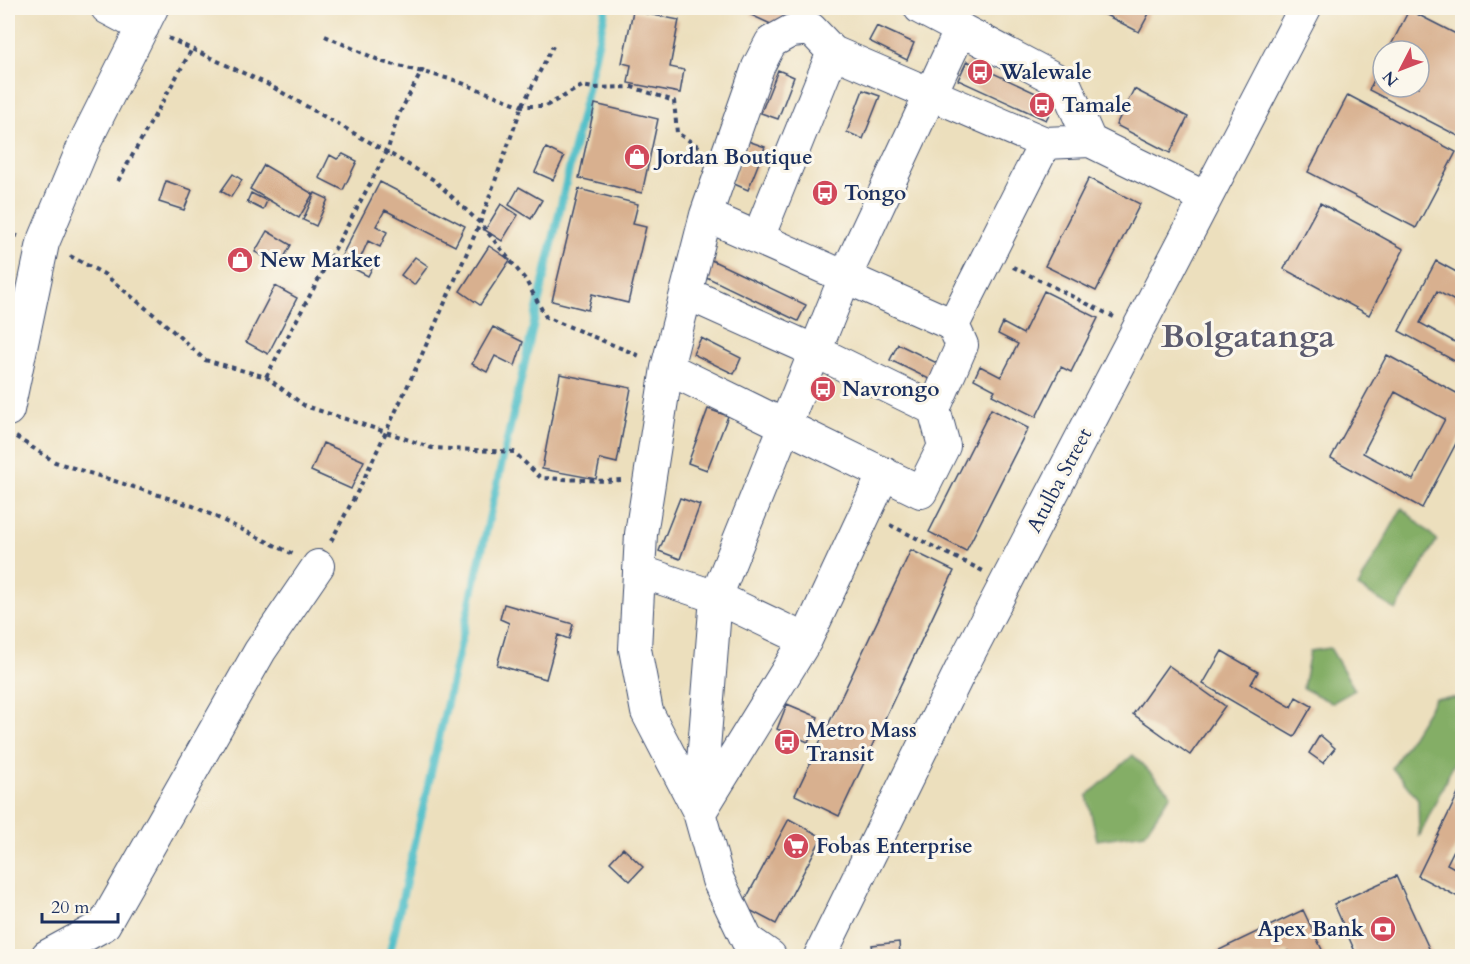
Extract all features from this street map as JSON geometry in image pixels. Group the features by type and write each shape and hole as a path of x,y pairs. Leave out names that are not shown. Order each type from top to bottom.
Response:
{"street":[{"path":"8,410 43,243 86,140 147,17 107,8"},
{"name":"Atulba Street","path":"820,957 962,667 1305,8"},
{"path":"928,9 1065,84 1090,141"},
{"path":"699,812 716,597 845,277 961,28"},
{"path":"770,957 747,940 718,880 699,812 647,712 634,649 641,534 668,368 706,215 758,67 771,42 791,31 811,29 833,52 930,94 1045,143 1090,141 1206,198"},
{"path":"758,238 833,52"},
{"path":"952,325 1045,143"},
{"path":"668,368 921,492 944,446 934,409 962,345 952,325 706,215"},
{"path":"686,293 815,351 934,409"},
{"path":"699,812 806,640 884,473"},
{"path":"46,957 104,925 260,651 318,566"},
{"path":"639,571 716,597 806,640"}],"path":[{"path":"147,17 192,49 267,84 434,180 480,223 525,279 546,317 668,368"},
{"path":"325,36 383,62 454,80 522,106 546,106 582,86 632,87 674,101 677,133 725,162"},
{"path":"8,432 55,462 193,506 318,566 386,432 480,223 522,106 553,46"},
{"path":"118,181 192,49"},
{"path":"266,377 387,152 398,116 423,69"},
{"path":"8,233 43,243 104,274 205,360 266,377 305,406 432,448 514,452 541,478 606,481 650,477"},
{"path":"988,254 1137,329"},
{"path":"865,513 1006,582"}],"green space":[{"path":"1402,508 1437,540 1396,610 1358,587"},
{"path":"1330,648 1355,690 1332,703 1303,688 1310,651"},
{"path":"1435,698 1462,698 1462,746 1419,837 1418,799 1392,768"},
{"path":"1133,755 1171,794 1145,833 1097,840 1087,796"}],"building":[{"path":"755,8 794,8 784,30 751,15"},
{"path":"1092,8 1152,8 1139,32"},
{"path":"1409,10 1462,37 1462,138 1386,99 1431,99 1431,39 1394,39"},
{"path":"633,11 679,20 670,67 684,70 680,93 628,83 631,65 622,63"},
{"path":"877,26 914,43 907,60 869,41"},
{"path":"967,61 1055,102 1046,120 958,80"},
{"path":"778,70 794,77 778,119 761,113"},
{"path":"1134,89 1188,117 1170,153 1116,125"},
{"path":"863,90 880,96 863,139 847,132"},
{"path":"1348,95 1456,152 1416,228 1308,172"},
{"path":"595,104 658,119 642,193 579,178"},
{"path":"748,141 765,147 748,190 732,183"},
{"path":"546,148 564,157 553,180 535,172"},
{"path":"343,154 357,161 343,190 319,178 330,155 337,159"},
{"path":"264,165 313,194 299,218 250,189"},
{"path":"233,174 242,180 231,197 221,191"},
{"path":"1089,178 1140,204 1096,291 1045,266"},
{"path":"166,181 192,190 184,210 159,202"},
{"path":"380,182 465,226 455,246 385,210 376,226 387,232 380,247 368,241 361,257 374,264 368,276 339,261"},
{"path":"519,187 542,200 531,219 509,205"},
{"path":"579,189 638,204 633,224 646,227 628,303 592,294 588,310 552,301"},
{"path":"251,193 267,201 263,210 247,202"},
{"path":"315,193 328,199 316,226 303,220"},
{"path":"1320,203 1404,249 1369,315 1284,269"},
{"path":"501,204 518,215 502,241 485,230"},
{"path":"267,231 291,245 283,259 274,254 270,260 255,252"},
{"path":"489,246 510,260 480,305 460,291"},
{"path":"415,257 428,266 414,285 401,275"},
{"path":"707,258 806,305 798,321 700,274"},
{"path":"1436,261 1462,275 1462,305 1437,291 1420,323 1462,346 1462,365 1399,331"},
{"path":"275,286 297,298 268,354 246,342"},
{"path":"1044,291 1098,318 1071,372 1061,367 1036,417 992,395 995,390 974,379 980,366 1001,377 1018,344 998,334 1003,323 1023,334"},
{"path":"493,327 523,342 515,366 495,356 487,372 472,364"},
{"path":"701,338 741,358 734,374 693,354"},
{"path":"898,344 939,364 931,380 890,360"},
{"path":"1387,355 1462,396 1462,432 1422,508 1331,458","holes":["1395,392 1445,419 1413,480 1363,453"]},
{"path":"560,374 631,388 617,463 600,459 596,479 542,469"},
{"path":"708,409 728,416 707,470 688,463"},
{"path":"991,409 1028,428 966,551 929,532"},
{"path":"323,443 364,461 351,489 311,471"},
{"path":"680,498 700,505 680,559 659,551"},
{"path":"911,550 954,571 839,816 795,795"},
{"path":"504,604 573,624 569,639 558,635 546,679 497,665 509,623 500,619"},
{"path":"1222,651 1258,672 1251,684 1291,707 1296,697 1312,706 1294,737 1203,684"},
{"path":"1168,665 1225,706 1190,755 1133,714"},
{"path":"787,704 818,717 808,742 777,729"},
{"path":"1320,735 1335,748 1323,763 1309,753"},
{"path":"1459,792 1462,794 1462,834 1447,864 1462,872 1462,899 1418,876"},
{"path":"789,819 822,837 776,924 742,906"},
{"path":"623,848 643,867 630,881 610,862"},
{"name":"Apex Bank","path":"1396,876 1432,955 1357,956 1334,904"},
{"path":"1303,910 1325,956 1290,956 1288,951 1276,956 1219,956 1217,951"},
{"path":"899,942 900,956 874,956 872,945"}],"waterway":[{"path":"389,956 606,8"}],"place":[{"name":"Walewale","path":"980,72"},
{"name":"Tamale","path":"1042,105"},
{"name":"Jordan Boutique","path":"637,157"},
{"name":"Tongo","path":"825,193"},
{"name":"New Market","path":"240,260"},
{"name":"Navrongo","path":"823,389"},
{"name":"Metro Mass Transit","path":"787,742"},
{"name":"Fobas Enterprise","path":"796,846"},
{"name":"Apex Bank","path":"1383,929"}],"district":[{"name":"Bolgatanga","path":"1248,335"}]}
